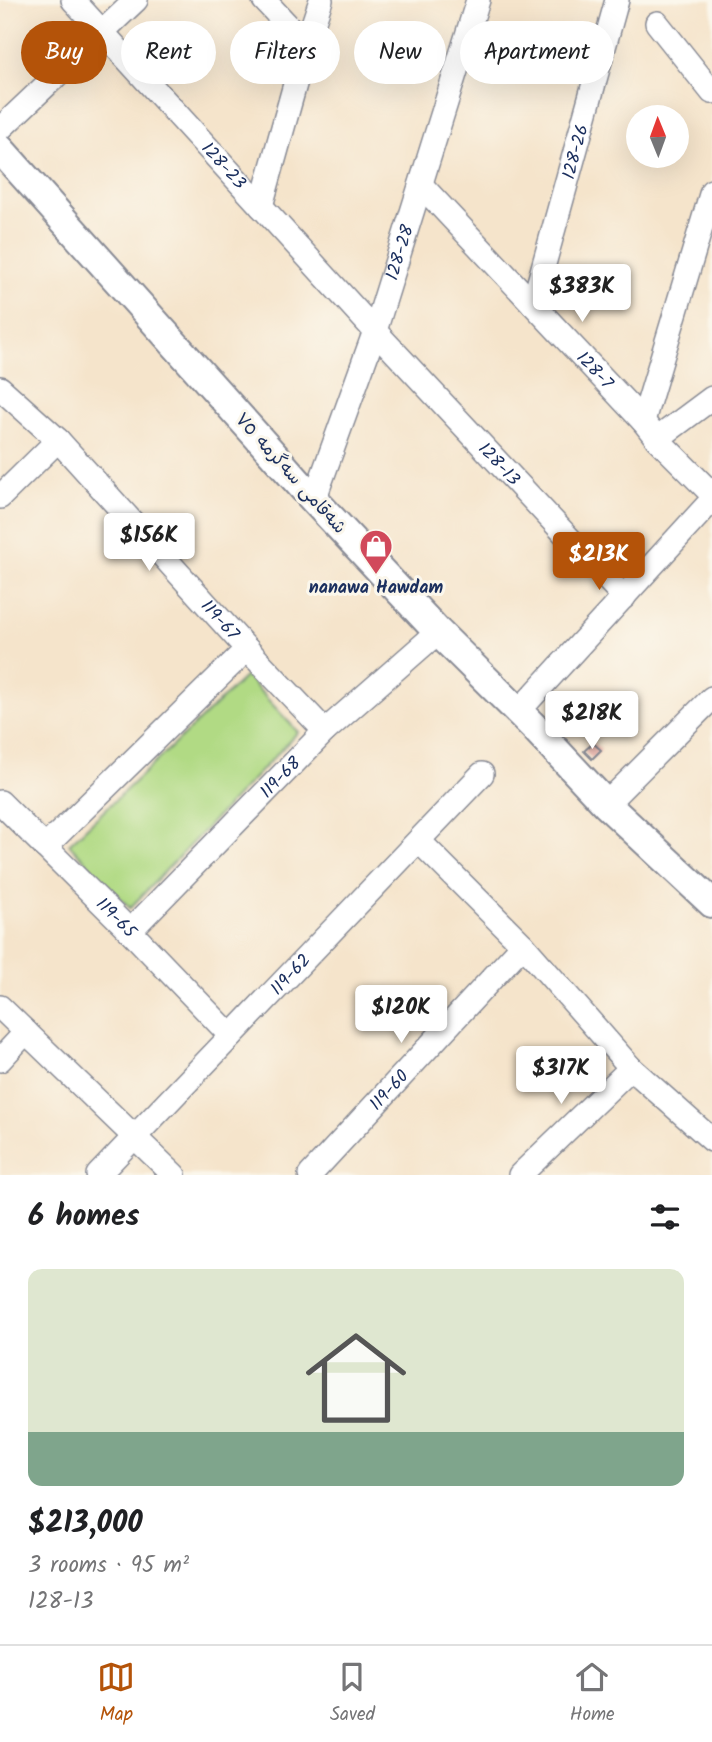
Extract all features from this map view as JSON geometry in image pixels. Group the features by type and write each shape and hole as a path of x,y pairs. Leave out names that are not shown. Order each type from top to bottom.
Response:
{"street":[{"name":"128-23","path":"73,0 92,21"},
{"path":"107,29 136,0"},
{"path":"264,0 284,21"},
{"path":"314,21 321,0"},
{"name":"128-28","path":"314,500 375,331 478,0"},
{"name":"128-26","path":"533,304 617,0"},
{"path":"657,23 712,92"},
{"name":"128-23","path":"107,37 375,331"},
{"path":"0,129 48,84"},
{"path":"261,206 295,84"},
{"name":"شەقامی سەگرمە ٧٥","path":"0,149 314,500 438,632 606,804 712,903"},
{"name":"128-7","path":"421,185 712,494"},
{"path":"650,430 712,191"},
{"name":"128-13","path":"375,331 624,597"},
{"name":"119-67","path":"0,388 58,440 325,732"},
{"path":"650,430 712,398"},
{"path":"0,497 58,440"},
{"path":"517,712 712,500"},
{"name":"119-68","path":"130,931 325,732 438,632"},
{"path":"45,847 247,649"},
{"path":"606,804 712,698"},
{"name":"119-62","path":"98,1175 482,774"},
{"name":"119-65","path":"0,802 231,1036"},
{"path":"419,841 523,945 631,1068 712,1140"},
{"name":"119-60","path":"310,1175 523,945"},
{"path":"0,1007 174,1175"},
{"path":"0,1060 26,1032"},
{"path":"520,1175 631,1068"}],"green space":[{"path":"246,676 298,732 130,908 69,844"}],"building":[{"path":"593,743 601,750 592,759 584,751"}],"place":[{"name":"nanawa Hawdam","path":"376,576"}]}
